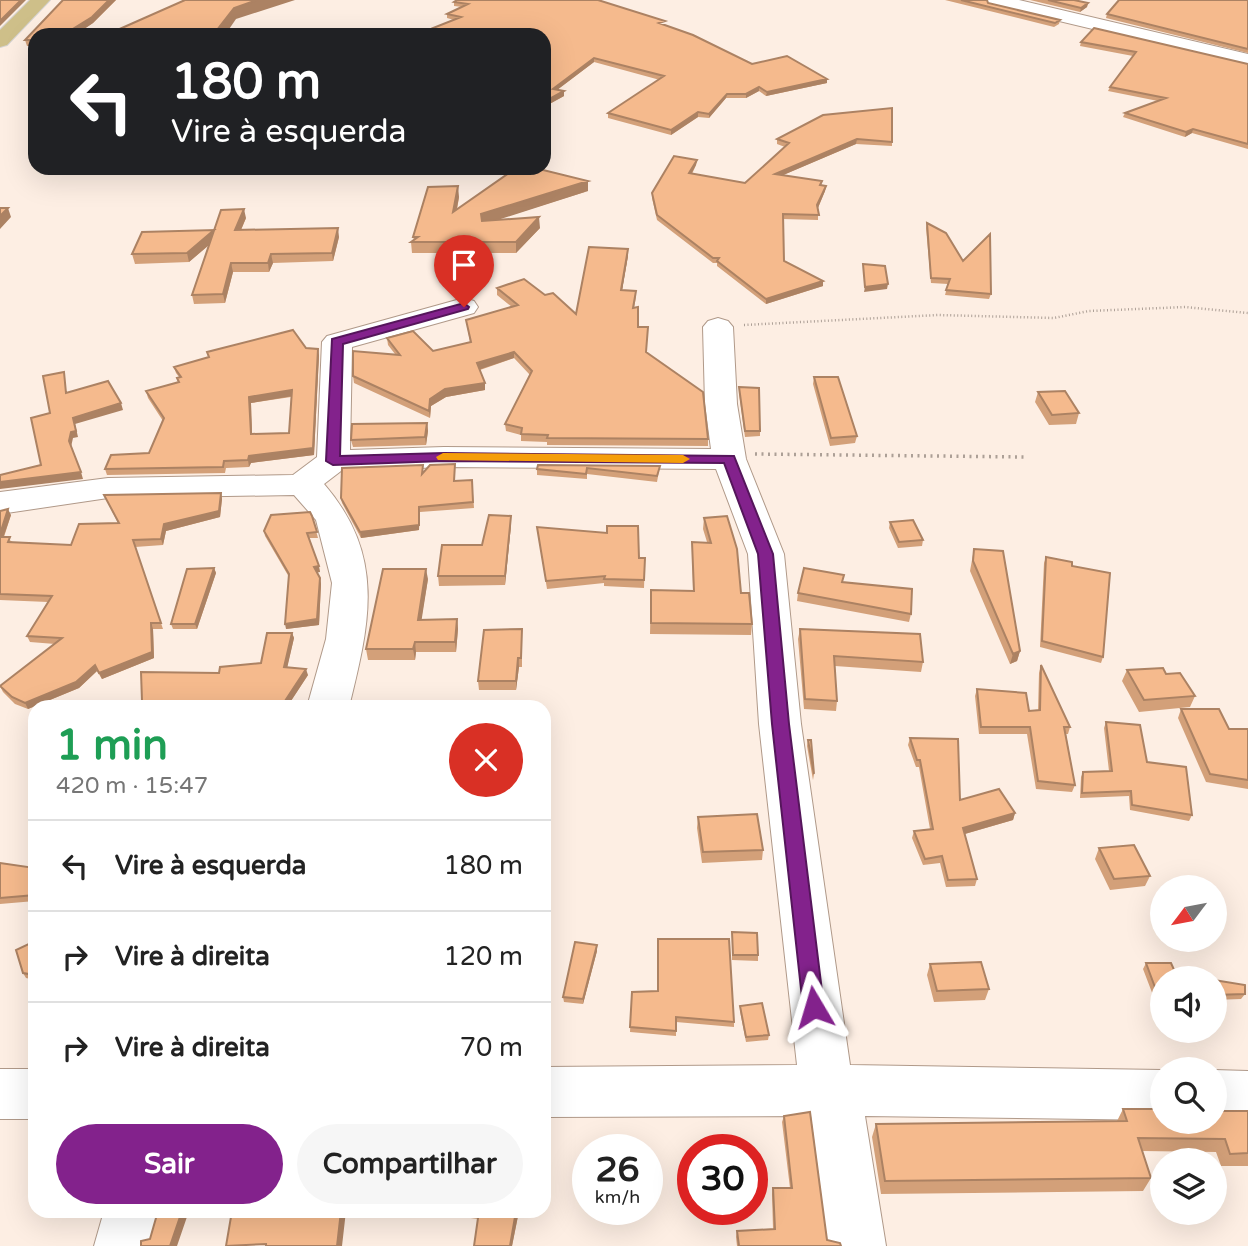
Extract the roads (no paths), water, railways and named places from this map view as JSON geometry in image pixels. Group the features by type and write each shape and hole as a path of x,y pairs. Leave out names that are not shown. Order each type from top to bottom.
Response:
{"main road":[{"path":"0,40 41,0"}],"street":[{"path":"995,0 1248,60"},
{"path":"333,461 337,342 464,307"},
{"path":"719,327 721,404 729,459 766,554 780,724 820,1058 834,1090 856,1246"},
{"path":"300,485 333,461 444,457 729,459"},
{"path":"0,503 108,488 300,485 312,492 334,519 351,583 346,639 330,700"},
{"path":"551,1091 834,1090 1150,1095"},
{"path":"0,1094 28,1094"},
{"path":"1227,1096 1248,1097"},
{"path":"123,1246 131,1218"}]}
